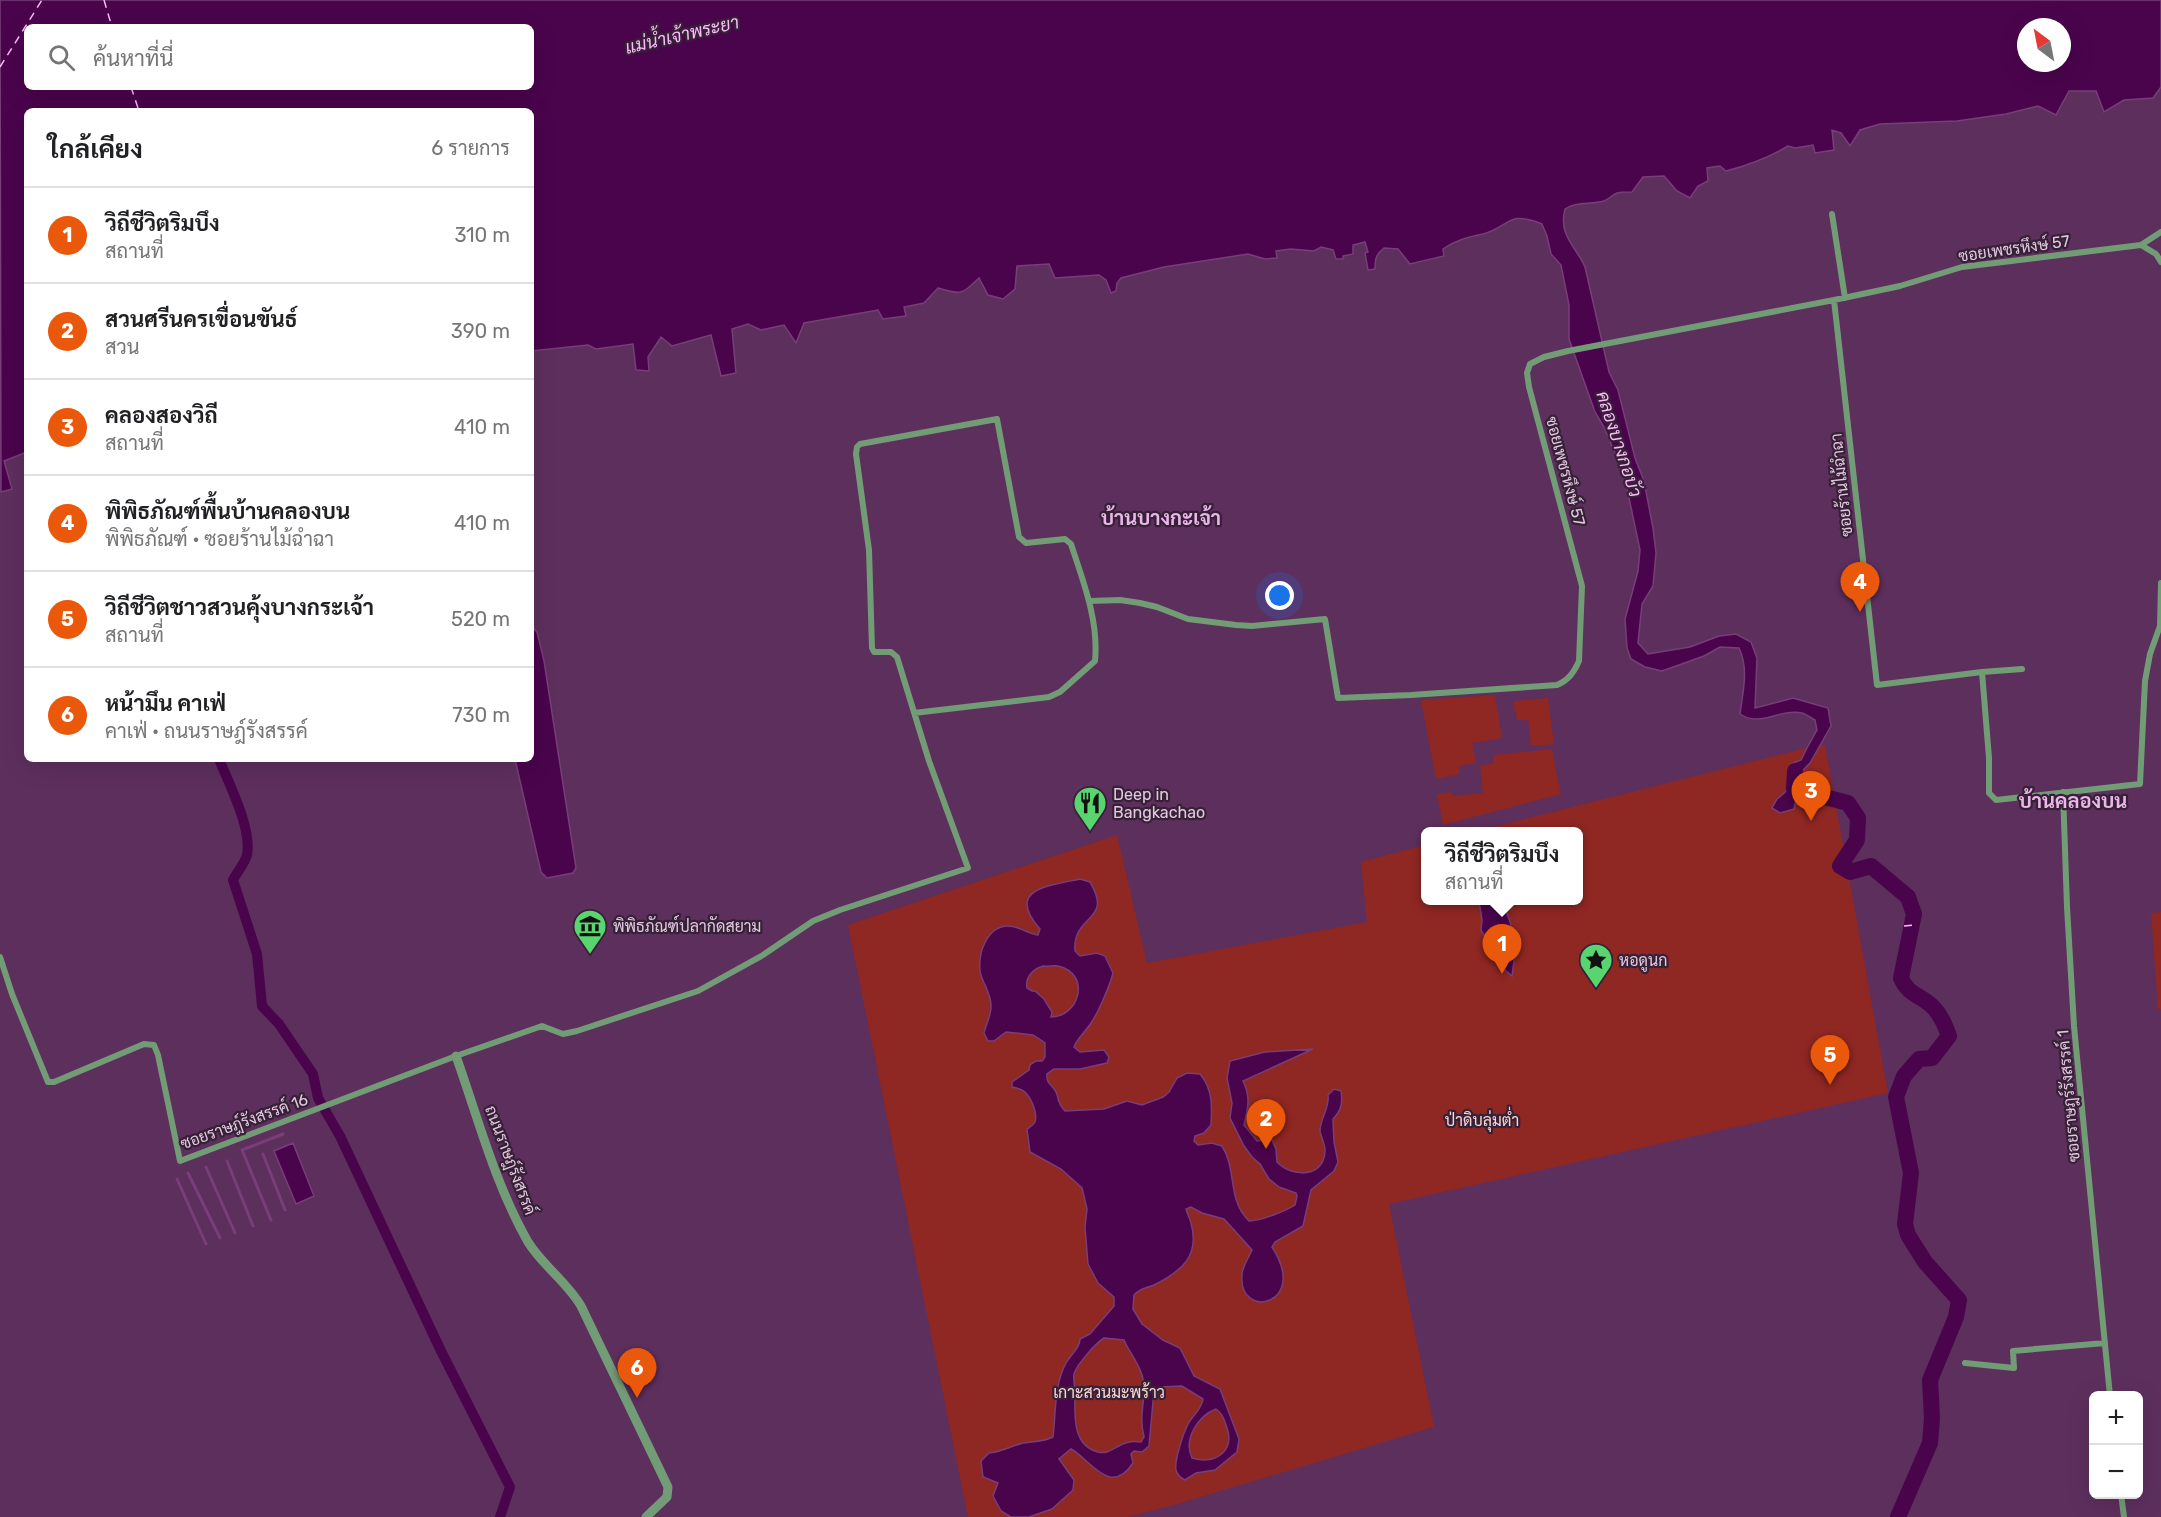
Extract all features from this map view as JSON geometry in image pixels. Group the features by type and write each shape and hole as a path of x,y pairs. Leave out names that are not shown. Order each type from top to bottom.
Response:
{"street":[{"path":"1832,214 1845,298"},
{"name":"ซอยเพชรหึงษ์ 57","path":"1090,601 1120,600 1140,603 1188,619 1236,625 1252,626 1324,619 1338,698 1557,685 1565,682 1574,672 1579,661 1582,586 1532,398 1527,373 1530,364 1535,360 1568,351 1845,298 1900,286 1962,267 2141,245 2161,232"},
{"path":"2141,245 2156,254 2161,262"},
{"name":"ซอยร้านไม้ฉำฉา","path":"1834,300 1877,685 1982,672"},
{"path":"997,419 1019,537 1026,543 1065,539 1071,544 1090,601 1096,651 1095,661 1060,692 1037,699 914,713 897,657 891,652 874,652 872,648 870,550 856,454 857,447 860,444 997,419"},
{"path":"2022,669 1982,672 1991,797 1996,800 2140,784 2145,681 2150,654 2160,626 2161,583"},
{"name":"ซอยราษฎ์รังสรรค์ 16","path":"0,957 12,994 48,1082 54,1082 144,1044 154,1045 159,1055 180,1161 456,1056 542,1026 563,1034 577,1031 698,991 763,955 813,921 968,868 914,713"},
{"name":"ซอยราษฎร์รังสรรค์ 1","path":"2063,792 2074,1026 2109,1391"},
{"name":"ถนนราษฎ์รังสรรค์","path":"456,1056 505,1196 535,1252 578,1301 668,1487 667,1497 646,1517"},
{"path":"1965,1363 2014,1368 2013,1351 2105,1343"},
{"path":"2122,1499 2124,1517"}],"green space":[{"path":"1495,695 1502,738 1472,743 1476,763 1459,766 1460,774 1436,779 1421,700"},
{"path":"1548,698 1554,744 1531,746 1528,720 1517,720 1513,701"},
{"path":"1820,745 1825,745 1888,1093 1389,1204 1434,1427 1127,1517 968,1517 848,925 1117,835 1147,963 1367,922 1361,862 1421,846 1421,905 1583,905 1583,827 1493,827 1807,748 1801,760 1791,765 1791,787 1777,799 1794,809 1802,771 1810,763"},
{"path":"1552,749 1561,794 1443,825 1437,794 1452,792 1453,796 1483,793 1480,766 1494,763 1493,755"},
{"path":"2161,912 2161,1009 2158,1009 2151,913"}],"water":[{"name":"แม่น้ำเจ้าพระยา","path":"0,0 2161,0 2161,87 2153,98 2124,100 2104,112 2096,91 2069,91 2056,115 2038,106 2006,114 1957,121 1880,124 1860,130 1850,146 1841,133 1832,130 1834,150 1815,153 1813,145 1795,148 1788,146 1758,161 1726,171 1720,166 1707,168 1708,181 1698,186 1690,198 1677,191 1664,176 1643,177 1632,192 1617,193 1604,201 1574,205 1565,209 1563,218 1566,234 1585,267 1609,372 1618,390 1635,458 1644,481 1653,528 1656,553 1653,586 1642,604 1638,643 1648,654 1690,647 1719,636 1736,634 1751,642 1757,658 1755,708 1793,698 1828,708 1831,726 1810,763 1802,771 1794,809 1780,813 1772,808 1777,799 1791,787 1791,764 1801,760 1817,730 1815,720 1794,712 1763,719 1748,718 1740,714 1745,672 1739,648 1720,647 1704,656 1662,671 1645,667 1631,659 1627,648 1625,619 1638,571 1640,550 1624,474 1595,412 1569,339 1569,305 1561,265 1551,254 1542,224 1531,220 1515,219 1492,231 1453,243 1443,249 1444,256 1410,264 1398,249 1384,248 1376,257 1375,269 1368,270 1365,253 1368,252 1365,242 1353,245 1353,254 1343,256 1343,259 1336,259 1333,250 1321,247 1314,251 1291,249 1276,251 1277,258 1265,259 1248,254 1164,267 1121,278 1117,283 1116,291 1111,293 1106,280 1099,275 1055,278 1049,264 1017,266 1015,289 1003,299 988,295 979,278 961,292 938,288 924,303 904,307 906,316 883,319 878,310 804,323 796,343 784,325 761,330 748,324 732,329 736,373 721,376 711,335 672,346 661,337 648,357 649,371 636,370 633,344 596,349 588,345 534,351 534,108 24,108 24,453 4,461 12,489 1,492"},
{"path":"534,629 537,632 544,661 576,868 573,873 547,878 541,872 516,762 534,762"},
{"path":"1080,879 1090,882 1097,904 1095,912 1079,930 1075,951 1080,956 1097,953 1105,956 1113,973 1097,1013 1074,1047 1080,1052 1104,1050 1109,1057 1107,1063 1080,1069 1054,1069 1047,1074 1048,1082 1056,1092 1059,1103 1065,1111 1104,1109 1127,1101 1142,1105 1163,1097 1169,1092 1177,1078 1187,1073 1200,1074 1209,1092 1211,1125 1204,1133 1195,1136 1194,1141 1198,1145 1212,1143 1222,1146 1227,1155 1235,1194 1242,1213 1249,1221 1260,1219 1295,1205 1297,1196 1296,1193 1279,1187 1269,1179 1260,1164 1244,1146 1230,1118 1232,1103 1227,1078 1230,1061 1265,1052 1313,1049 1243,1081 1248,1097 1244,1125 1257,1141 1272,1140 1276,1149 1277,1162 1283,1167 1299,1173 1314,1170 1324,1159 1325,1148 1320,1131 1328,1104 1328,1095 1334,1089 1341,1091 1341,1106 1333,1119 1338,1162 1334,1171 1311,1190 1303,1226 1275,1242 1272,1247 1281,1267 1283,1282 1278,1293 1270,1300 1260,1302 1250,1298 1244,1289 1242,1272 1252,1250 1224,1219 1202,1213 1191,1207 1186,1209 1191,1223 1193,1245 1186,1261 1173,1274 1154,1285 1141,1289 1134,1295 1133,1309 1142,1324 1163,1340 1180,1348 1194,1376 1220,1389 1239,1439 1237,1452 1215,1470 1196,1473 1185,1480 1178,1475 1176,1460 1180,1446 1188,1424 1203,1399 1182,1386 1159,1387 1154,1391 1149,1446 1142,1452 1134,1451 1131,1454 1133,1463 1125,1473 1116,1477 1108,1477 1071,1449 1059,1459 1074,1480 1073,1490 1052,1509 1029,1517 1011,1517 1001,1511 993,1496 998,1483 983,1477 981,1461 989,1453 1053,1437 1057,1390 1062,1372 1080,1339 1090,1334 1114,1306 1114,1297 1098,1283 1088,1264 1085,1227 1087,1209 1082,1188 1061,1169 1030,1152 1027,1129 1035,1122 1034,1109 1025,1092 1012,1087 1012,1082 1029,1070 1030,1065 1036,1061 1042,1061 1045,1057 1045,1043 1033,1035 1006,1032 994,1041 988,1041 984,1033 991,1007 980,964 982,949 994,930 1008,926 1038,935 1040,929 1030,916 1027,905 1029,897 1044,887","holes":["1043,966 1058,966 1069,970 1075,977 1078,994 1069,1010 1061,1015 1051,1017 1052,1012 1044,999 1035,991 1027,988 1030,974","1104,1338 1124,1340 1140,1369 1144,1388 1142,1418 1144,1437 1141,1442 1127,1442 1103,1453 1089,1448 1079,1435 1075,1418 1074,1378 1074,1374 1087,1354","1216,1409 1224,1418 1228,1434 1226,1448 1216,1457 1201,1460 1192,1458 1189,1443 1191,1436 1198,1423 1209,1412"]},
{"path":"1480,905 1503,905 1514,937 1512,976 1506,971 1481,930"},
{"path":"293,1143 314,1196 296,1204 274,1151"}],"waterway":[{"path":"220,762 239,806 246,832 247,855 233,880 257,954 262,1006 279,1024 313,1074 318,1098 340,1136 441,1351 510,1487 500,1517"},
{"name":"คลองบางกอบัว","path":"1795,771 1794,789 1848,803 1858,818 1857,840 1840,866 1850,872 1871,866 1908,897 1914,914 1901,978 1907,988 1936,1010 1949,1036 1932,1058 1919,1059 1904,1076 1896,1097 1911,1173 1905,1224 1908,1235 1925,1262 1959,1300 1956,1317 1930,1380 1932,1418 1930,1443 1898,1517"},
{"path":"271,1220 242,1150 283,1134"},
{"path":"263,1154 285,1210"},
{"path":"227,1161 253,1226"},
{"path":"206,1167 235,1233"},
{"path":"188,1173 220,1238"},
{"path":"177,1179 206,1244"}],"ferry route":[{"path":"27,24 42,0"},
{"path":"104,0 111,24"},
{"path":"0,67 24,29"},
{"path":"132,90 138,108"},
{"path":"1904,926 1916,925"}],"place":[{"name":"พิพิธภัณฑ์พื้นบ้านคลองบน","path":"1860,612"},
{"name":"คลองสองวิถี","path":"1811,821"},
{"name":"Deep in Bangkachao","path":"1090,832"},
{"name":"พิพิธภัณฑ์ปลากัดสยาม","path":"590,955"},
{"name":"วิถีชีวิตริมบึง","path":"1502,974"},
{"name":"หอดูนก","path":"1596,989"},
{"name":"วิถีชีวิตชาวสวนคุ้งบางกระเจ้า","path":"1830,1085"},
{"name":"สวนศรีนครเขื่อนขันธ์","path":"1266,1149"},
{"name":"หน้ามึน คาเฟ่","path":"637,1398"}],"district":[{"name":"บ้านบางกะเจ้า","path":"1161,518"},
{"name":"บ้านคลองบน","path":"2073,801"}],"park label":[{"name":"ป่าดิบลุ่มต่ำ","path":"1482,1120"},
{"name":"เกาะสวนมะพร้าว","path":"1109,1392"}]}
